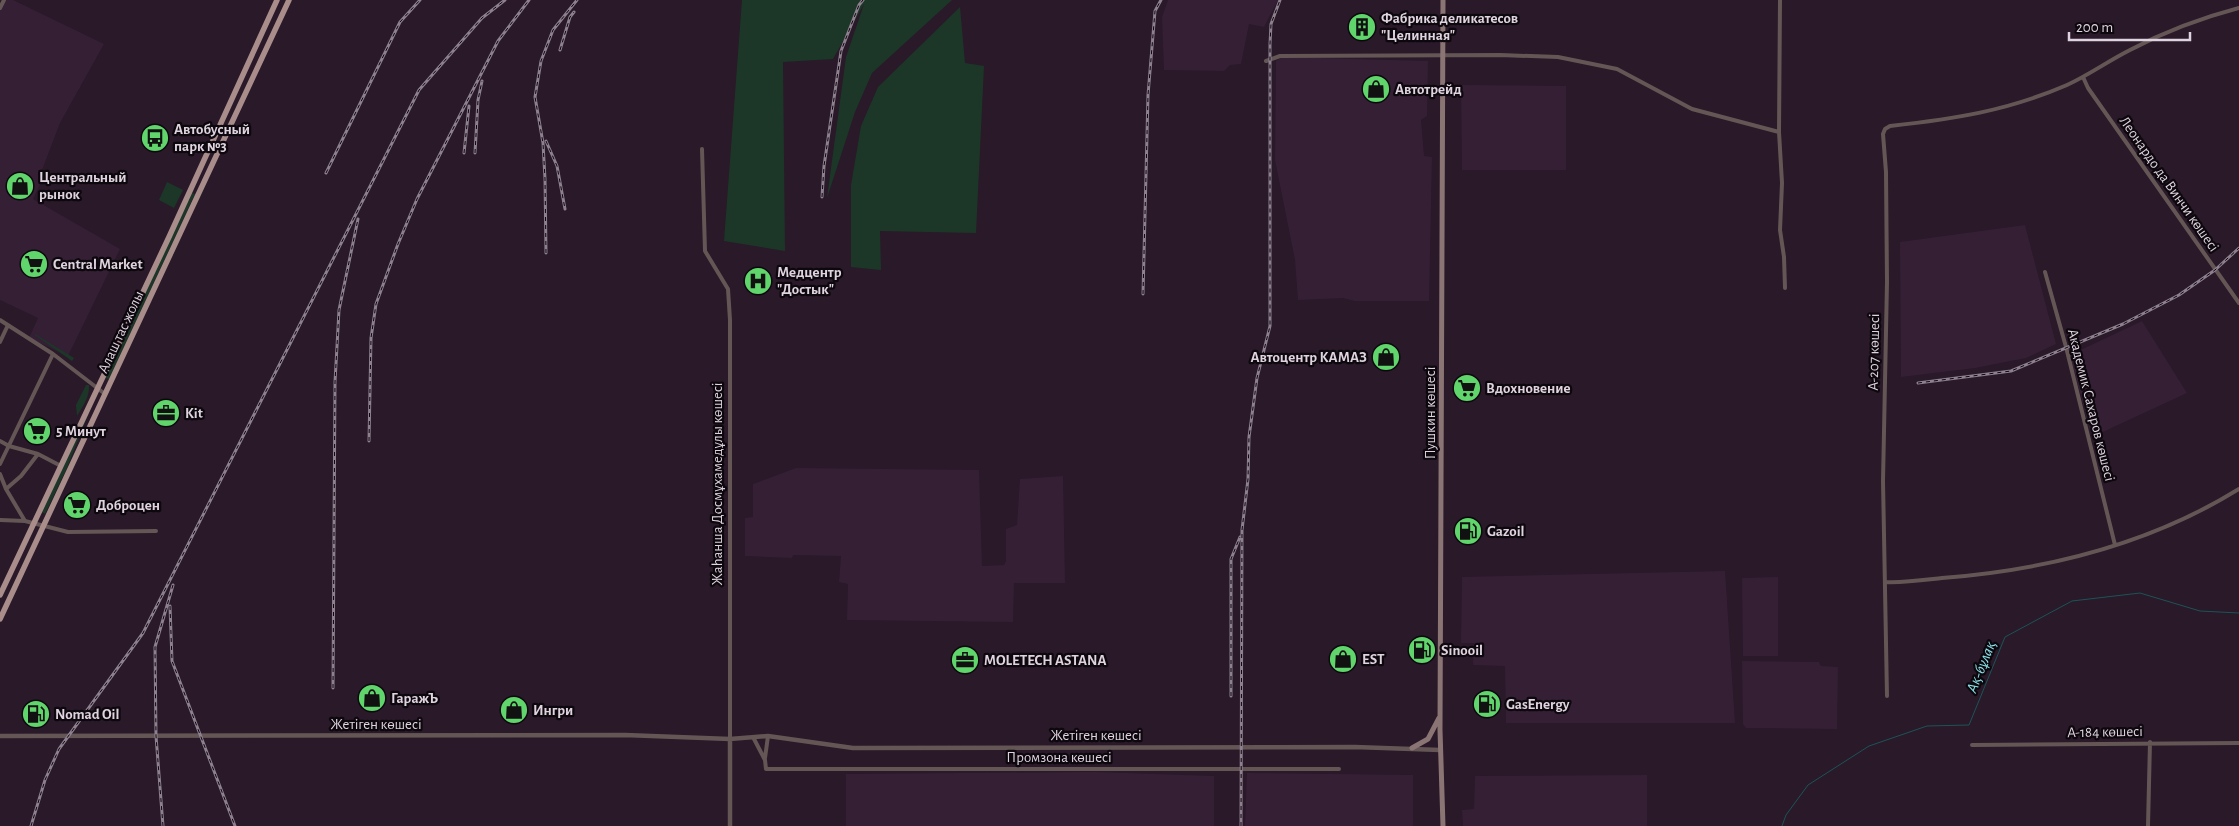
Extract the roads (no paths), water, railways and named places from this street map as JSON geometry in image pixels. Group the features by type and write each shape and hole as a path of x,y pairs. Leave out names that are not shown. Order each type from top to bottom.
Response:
{"main road":[{"name":"Алаш тас жолы","path":"0,619 288,0"},
{"name":"Пушкин көшесі","path":"1443,0 1440,750 1443,826"},
{"name":"Алаш тас жолы","path":"0,595 277,1"},
{"path":"194,182 203,185"},
{"path":"1412,748 1428,739 1441,716"}],"street":[{"path":"0,8 4,0"},
{"path":"1780,0 1779,132 1782,184 1780,230 1784,257 1785,288"},
{"path":"2083,77 2161,34 2239,8"},
{"path":"1266,61 1280,56 1443,57 1500,55 1558,57 1616,69 1692,109 1779,132"},
{"name":"А-207 көшесі","path":"1887,696 1883,481 1887,282 1886,172 1883,134 1885,129 1890,126 1980,114 2013,105 2083,77"},
{"name":"Леонардо да Винчи көшесі","path":"2083,77 2095,98 2239,303"},
{"name":"Жаһанша Досмұхамедұлы көшесі","path":"702,149 705,251 728,288 730,320 730,826"},
{"name":"Академик Сахаров көшесі","path":"2045,272 2066,348 2114,545"},
{"path":"0,320 53,354 105,394"},
{"path":"0,342 8,325"},
{"path":"0,464 53,354"},
{"path":"0,441 9,446 38,454 61,466"},
{"path":"6,489 21,476 38,454"},
{"path":"0,474 6,489 25,521"},
{"path":"1885,582 1965,576 2044,564 2114,545 2185,517 2239,489"},
{"path":"0,520 25,521 68,532 156,531"},
{"name":"Жетіген көшесі","path":"0,736 625,735 730,739 768,736 853,748 1326,747 1440,750"},
{"path":"765,760 768,736"},
{"path":"752,737 765,760"},
{"path":"2148,826 2150,742"},
{"name":"А-184 көшесі","path":"1972,745 2239,742"},
{"name":"Промзона көшесі","path":"765,760 766,769 1339,769"}],"waterway":[{"name":"Ақ-бұлақ","path":"1782,826 1786,815 1808,785 1869,746 1927,726 1969,725 2005,637 2072,601 2140,593 2200,611 2239,613"}],"railway":[{"path":"326,173 400,22 420,0"},
{"path":"31,826 45,780 59,749 143,633 419,90 482,18 505,0"},
{"path":"369,441 371,338 376,304 417,199 498,41 529,0"},
{"path":"546,253 543,143 535,97 541,61 553,30 577,0"},
{"path":"822,197 824,166 841,51 859,5 863,0"},
{"path":"1143,294 1148,95 1155,11 1161,0"},
{"path":"1241,826 1242,530 1248,479 1249,437 1257,378 1270,326 1270,44 1271,24 1280,0"},
{"path":"560,50 570,17 574,12"},
{"path":"475,153 478,100 482,81"},
{"path":"464,153 469,106"},
{"path":"546,141 557,166 565,209"},
{"path":"333,688 335,382 339,310 358,219"},
{"path":"1918,383 2011,371 2123,324 2179,295 2215,270 2239,248"},
{"path":"1231,696 1231,559 1240,537"},
{"path":"163,826 156,736 155,647 173,585"},
{"path":"170,606 172,661 235,826"}],"place":[{"name":"Фабрика деликатесов \"Целинная\"","path":"1362,27"},
{"name":"Автотрейд","path":"1376,89"},
{"name":"Автобусный парк №3","path":"155,138"},
{"name":"Центральный рынок","path":"20,186"},
{"name":"Central Market","path":"34,264"},
{"name":"Медцентр \"Достык\"","path":"758,281"},
{"name":"Автоцентр КАМАЗ","path":"1386,357"},
{"name":"Вдохновение","path":"1467,388"},
{"name":"Kit","path":"166,413"},
{"name":"5 Минут","path":"37,431"},
{"name":"Доброцен","path":"77,505"},
{"name":"Gazoil","path":"1468,531"},
{"name":"Sinooil","path":"1422,650"},
{"name":"EST","path":"1343,659"},
{"name":"MOLETECH ASTANA","path":"965,660"},
{"name":"ГаражЪ","path":"372,698"},
{"name":"GasEnergy","path":"1487,704"},
{"name":"Ингри","path":"514,710"},
{"name":"Nomad Oil","path":"36,714"}]}
